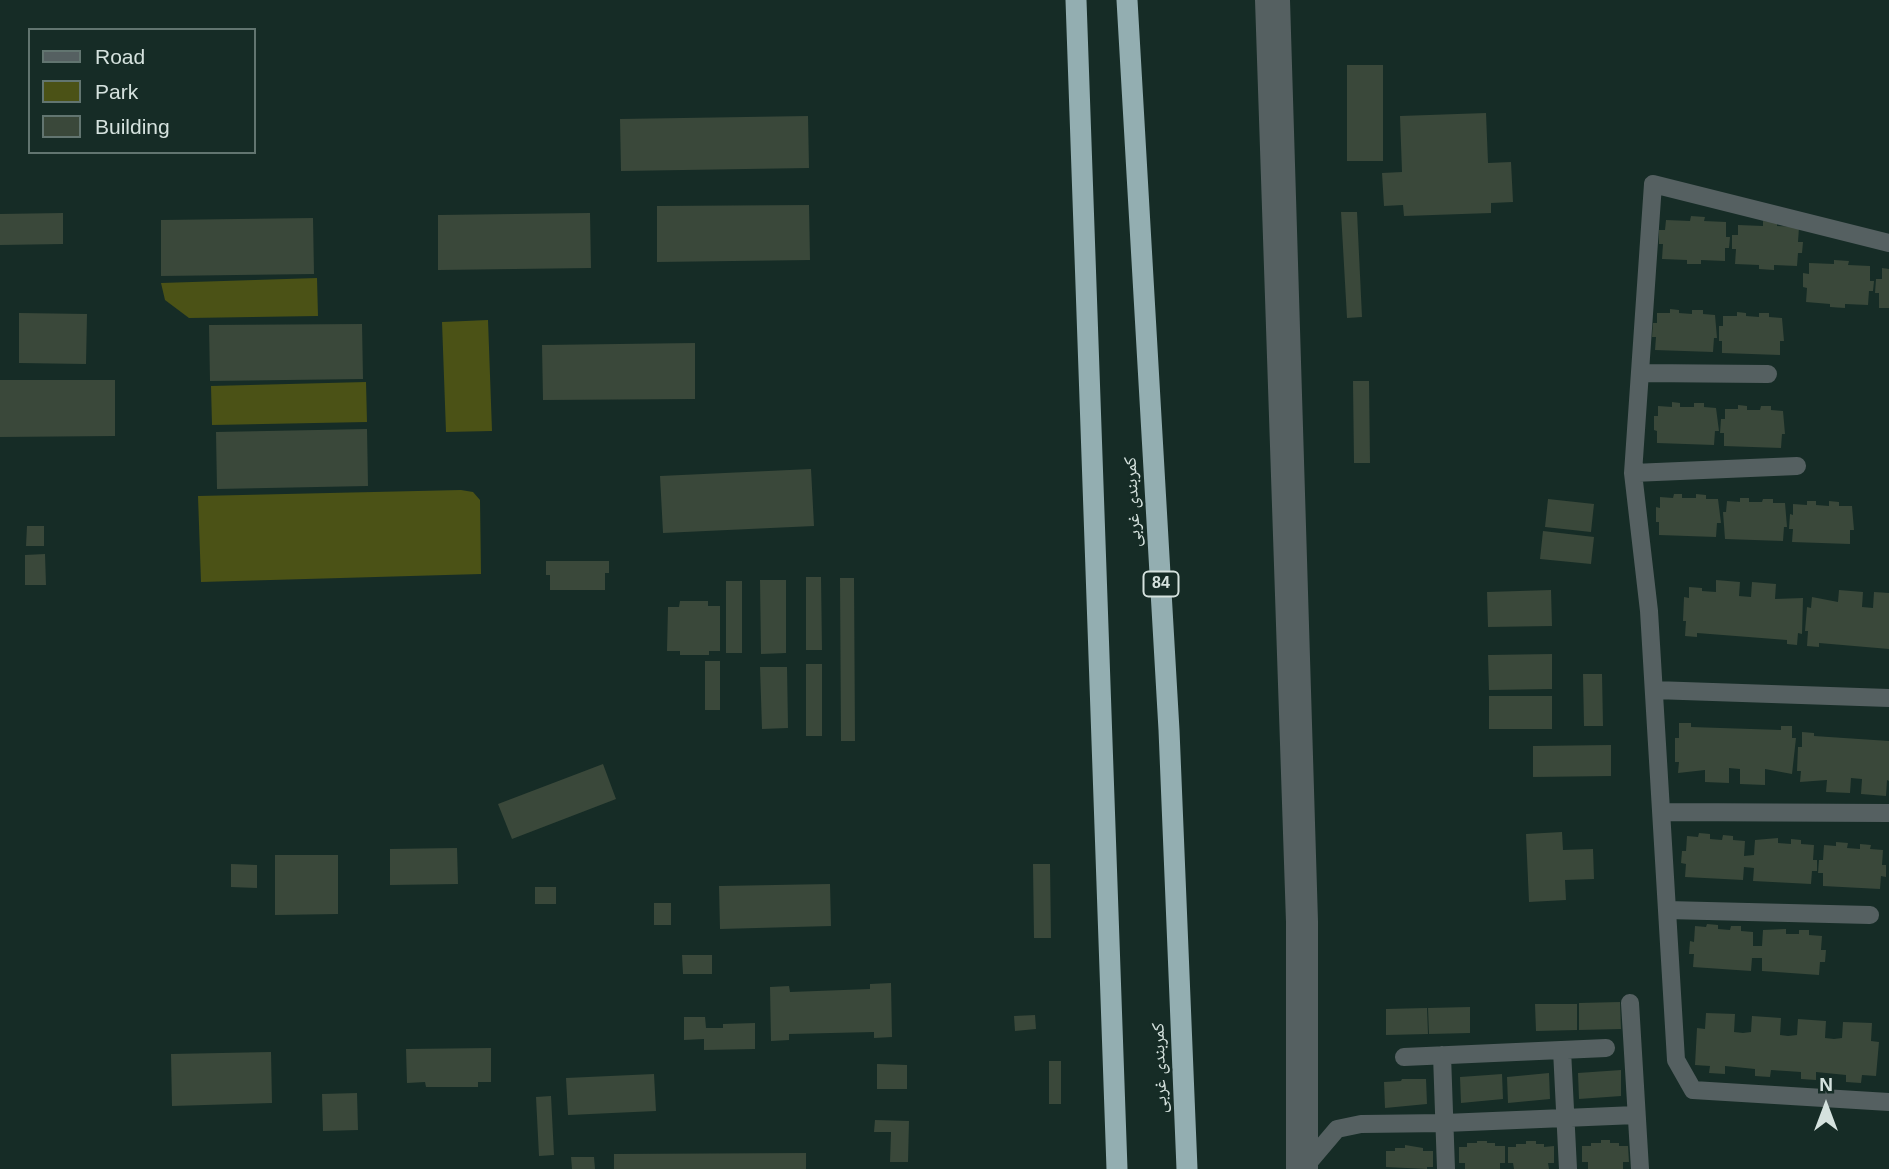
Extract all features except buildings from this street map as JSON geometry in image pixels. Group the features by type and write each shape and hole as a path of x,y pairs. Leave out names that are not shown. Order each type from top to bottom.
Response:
{"highway":[{"path":"1076,0 1117,1169"},
{"name":"کمربندی غربی","path":"1127,0 1169,730 1187,1169"}],"street":[{"path":"1264,0 1304,1167"},
{"path":"1281,0 1309,921 1304,1167"},
{"path":"1889,243 1653,184 1633,473 1649,611 1676,1060 1693,1090 1889,1102"},
{"path":"1640,373 1768,373"},
{"path":"1633,473 1797,466"},
{"path":"1654,690 1889,698"},
{"path":"1661,812 1889,813"},
{"path":"1667,910 1870,915"},
{"path":"1630,1003 1640,1169"},
{"path":"1404,1057 1606,1048"},
{"path":"1562,1050 1568,1169"},
{"path":"1443,1055 1446,1169"},
{"path":"1304,1167 1337,1129 1378,1123 1636,1115"}],"green space":[{"path":"317,278 318,316 189,318 165,300 161,283"},
{"path":"488,320 492,431 446,432 442,322"},
{"path":"366,382 367,422 212,425 211,386"},
{"path":"461,490 473,492 480,500 481,574 201,582 198,496"}]}
